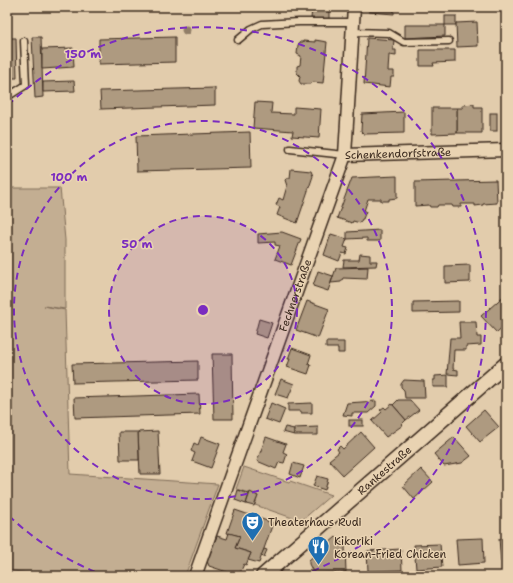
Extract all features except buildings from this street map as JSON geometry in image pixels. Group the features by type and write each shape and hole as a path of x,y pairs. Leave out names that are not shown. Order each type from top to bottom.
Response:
{"street":[{"name":"Fechnerstraße","path":"195,576 345,155 354,7"},
{"name":"Schenkendorfstraße","path":"345,155 506,150"},
{"name":"Rankestraße","path":"263,576 506,364"}],"lane":[{"path":"238,40 251,29 262,24 299,22 353,27 389,33 404,42 449,41"},
{"path":"7,97 26,85 24,41"},
{"name":"Schenkendorfstraße","path":"290,150 345,155"}],"shaded area":[{"path":"7,188 60,188 65,240 65,309 44,306 65,310 70,474 218,484 185,576 49,576 7,570"},
{"path":"244,467 331,495 301,521 255,505 258,496 236,489"}],"place":[{"name":"Theaterhaus Rudi","path":"252,542"},
{"name":"Kikoriki Korean-Fried Chicken","path":"318,566"}]}
